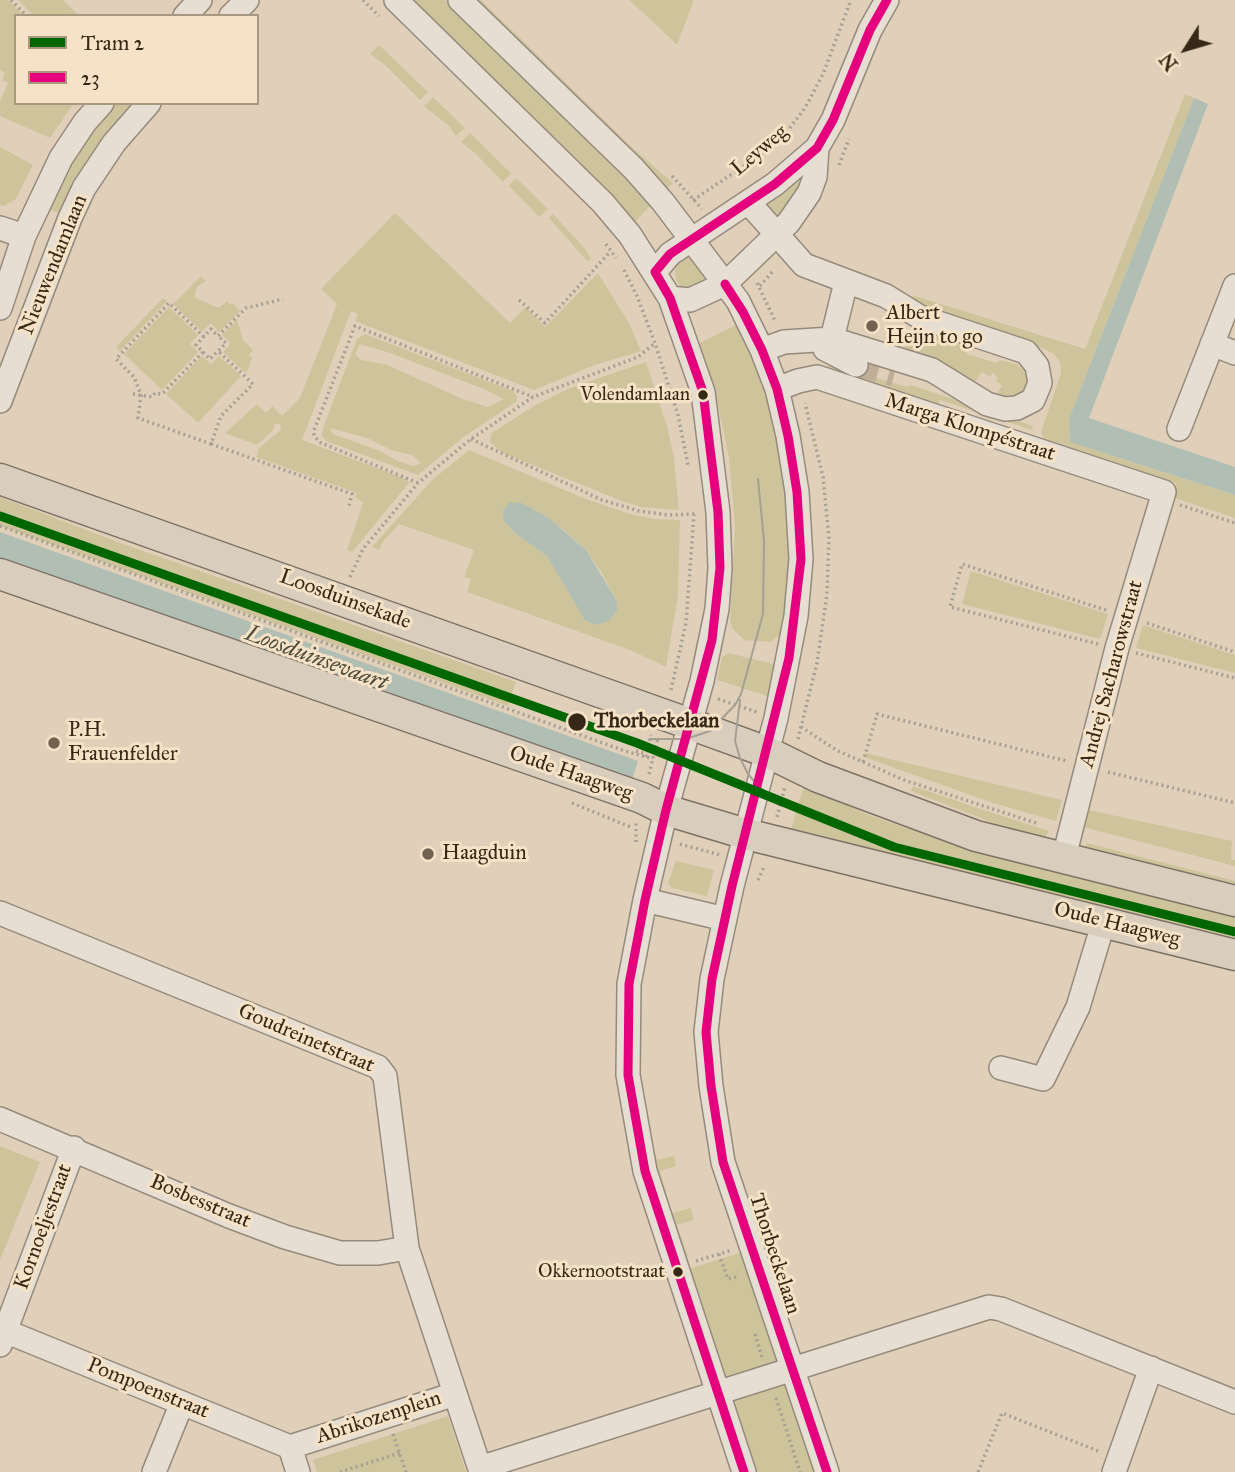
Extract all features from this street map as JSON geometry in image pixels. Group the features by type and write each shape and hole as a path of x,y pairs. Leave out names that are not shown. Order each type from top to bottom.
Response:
{"main road":[{"name":"Loosduinsekade","path":"0,479 670,714"},
{"name":"Oude Haagweg","path":"0,574 654,804 755,851 1104,921 1235,955"},
{"path":"670,714 779,758 818,777 976,836 1067,845 1235,901"}],"street":[{"path":"187,14 200,0"},
{"path":"233,14 247,0"},
{"path":"396,0 603,203 630,235 670,298 703,391 719,512 720,569 717,609 698,693 670,714 654,804 660,839 629,985 628,1075 645,1171 744,1472"},
{"path":"460,0 634,169 692,239 738,301 762,350 787,385 788,436 797,492 802,559 789,658 776,718 779,758 755,851"},
{"name":"Leyweg","path":"870,30 871,0"},
{"name":"Leyweg","path":"655,272 670,254 749,203 817,148 833,120 870,30 887,0"},
{"name":"Nieuwendamlaan","path":"0,308 24,236 61,158 85,122 100,105"},
{"name":"Nieuwendamlaan","path":"0,401 69,218 84,188 114,144 147,105"},
{"name":"Leyweg","path":"670,298 690,300 725,284 745,267 789,222 809,192 815,177 817,148"},
{"path":"749,203 804,265 886,296 920,317 1026,352 1033,358 1040,374 1038,392 1033,400 1017,408 1005,409 987,404 932,370 821,340 784,342 762,350"},
{"path":"0,228 24,236"},
{"path":"821,340 846,282"},
{"path":"1179,429 1235,286"},
{"path":"821,340 856,365"},
{"path":"1212,344 1235,353"},
{"path":"894,375 934,387 959,386"},
{"name":"Marga Klompéstraat","path":"787,385 817,377 1163,496"},
{"name":"Andrej Sacharowstraat","path":"1067,845 1116,648 1163,496"},
{"name":"Thorbeckelaan","path":"755,851 725,919 712,979 706,1032 711,1086 723,1162 827,1472"},
{"path":"645,900 725,919"},
{"name":"Goudreinetstraat","path":"0,913 378,1067 385,1076 407,1248 455,1394"},
{"path":"1001,1068 1043,1079 1078,1007 1104,921"},
{"name":"Bosbesstraat","path":"0,1119 285,1237 340,1253 378,1253 407,1248"},
{"name":"Kornoeljestraat","path":"3,1338 74,1148"},
{"path":"480,1470 989,1307 1002,1309 1235,1402"},
{"name":"Pompoenstraat","path":"3,1338 182,1403 290,1447"},
{"path":"1116,1466 1151,1368"},
{"name":"Abrikozenplein","path":"298,1472 290,1447 455,1394 480,1470"},
{"path":"154,1472 182,1403"}],"path":[{"path":"10,0 25,14"},
{"path":"363,0 385,22"},
{"name":"Leyweg","path":"671,213 695,200 759,156 786,133 805,108 823,74 851,0"},
{"path":"664,170 695,200 714,225"},
{"path":"604,241 637,296 678,415 688,467"},
{"path":"519,300 545,323 611,251"},
{"path":"745,267 760,287 784,342"},
{"path":"218,336 246,308 283,299"},
{"path":"204,337 169,303 116,359 134,377 141,395 138,418 352,494 349,506"},
{"path":"418,483 319,442 314,435 355,326 533,397"},
{"path":"211,329 218,336 226,343 210,359 196,345 211,329"},
{"path":"348,582 363,549 418,483 471,439 533,397 638,357 654,343"},
{"path":"211,444 221,416 253,384 218,351"},
{"path":"133,394 152,397 155,393 162,394 203,352"},
{"path":"753,888 755,851 779,758 802,727 817,663 827,594 829,540 823,477 808,415 787,385"},
{"path":"471,439 602,500 639,511 669,515 719,512"},
{"path":"1163,496 1235,523"},
{"path":"654,804 653,759 670,714 686,623 693,502"},
{"path":"0,528 646,756"},
{"path":"1235,652 962,564 950,607 1235,678"},
{"path":"698,693 802,727 838,751 1067,845"},
{"path":"646,756 670,714"},
{"path":"863,762 877,714 1235,803"},
{"path":"636,751 653,759"},
{"name":"Oude Haagweg","path":"654,804 634,829 660,839 755,851"},
{"path":"677,1267 750,1243"},
{"path":"978,1472 1002,1413 1116,1466"},
{"path":"387,1416 406,1472"},
{"path":"340,1472 400,1453"}],"shaded area":[{"path":"0,0 8,0 23,14 14,14 14,105 73,105 50,138 0,116 0,101 8,83 2,80 5,73 0,70"},
{"path":"18,0 63,0 77,14 32,14"},
{"path":"403,0 445,0 627,175 651,205 631,226"},
{"path":"475,0 481,0 635,150 673,183 662,193"},
{"path":"629,0 694,0 677,45 651,20"},
{"path":"379,45 428,92 420,100 384,64 370,54"},
{"path":"1185,94 1194,98 1069,419 1070,442 1235,495 1235,518 1172,497 1176,483 1045,441 1041,432 1061,373 1060,362 1055,355 1045,349 916,307 912,295 1085,349"},
{"path":"433,97 465,128 456,136 448,125 424,106"},
{"path":"113,105 132,105 62,214 46,208 64,172"},
{"path":"470,133 511,173 503,182 461,142"},
{"path":"0,147 33,165 16,199 4,206 0,205"},
{"path":"803,170 810,171 786,213 778,216 770,211 766,204 768,198"},
{"path":"516,178 548,209 539,217 509,186"},
{"path":"395,213 510,323 526,307 545,327 598,273 630,325 641,351 595,365 534,390 355,321 358,314 351,311 302,440 406,479 409,483 352,552 347,550 363,503 355,497 357,493 256,457 259,448 281,430 280,424 274,424 273,430 257,445 225,433 257,404 266,413 272,406 282,416 300,398 337,304 321,289"},
{"path":"553,214 586,250 591,258 588,262 549,218"},
{"path":"691,257 704,275 705,282 689,289 680,286 675,270 678,261"},
{"path":"201,276 206,281 197,287 194,297 216,307 227,301 240,311 219,332 211,323 202,332 173,304"},
{"path":"163,298 167,301 120,351 116,347"},
{"path":"169,307 198,335 190,344 198,352 162,390 124,354"},
{"path":"237,320 243,340 253,350 249,355 252,358 246,374 223,352 231,343 222,335"},
{"path":"738,324 774,417 787,490 791,583 783,633 770,642 744,640 732,628 730,620 735,527 729,458 718,406 698,344"},
{"path":"913,325 963,341 967,354 996,363 1000,360 1016,364 1025,371 1028,379 1023,395 1018,401 994,399 1002,386 993,373 990,377 982,372 973,385 903,353"},
{"path":"365,334 513,391 517,396 516,402 465,436 418,475 326,441 322,435 323,428 357,339","holes":["360,344 390,353 504,399 488,407 463,399 385,364 361,360 355,354","330,428 412,455 421,463 413,466 398,461 380,451 333,434"]},
{"path":"202,356 211,364 219,356 241,376 198,423 166,394"},
{"path":"646,362 667,426 674,458 679,510 641,507 619,500 501,452 490,442 493,432 534,406 570,388"},
{"path":"829,364 907,387 911,385 1033,426 1032,430 940,400 937,408 825,372"},
{"path":"469,450 586,499 630,514 654,519 680,520 678,596 666,667 630,650 467,592 471,579 464,577 474,550 399,524 379,550 372,547 432,480","holes":["534,509 562,528 586,550 617,601 617,611 602,624 547,556 515,533 503,520"]},
{"path":"0,497 115,541 516,682 508,706 0,526"},
{"path":"971,571 1108,614 1100,639 962,604"},
{"path":"1143,625 1235,655 1235,673 1136,648"},
{"path":"728,653 774,664 770,697 717,680 722,657"},
{"path":"865,753 1062,800 1056,821 993,803 864,757"},
{"path":"804,785 866,814 906,828 1235,911 1235,949 789,836"},
{"path":"913,786 1049,831 1044,839 993,823 911,791"},
{"path":"1084,809 1232,841 1231,859 1235,860 1235,866 1079,826"},
{"path":"1087,843 1235,881 1235,890 1083,852"},
{"path":"676,861 714,870 707,896 672,888 668,883"},
{"path":"647,1138 651,1138 657,1160 674,1156 676,1166 660,1171 672,1213 691,1208 694,1220 677,1225 688,1256 681,1258"},
{"path":"0,1146 40,1162 0,1260"},
{"path":"745,1251 817,1472 749,1472 683,1271"},
{"path":"448,1416 466,1472 317,1472 313,1460"}],"water":[{"path":"1194,98 1208,104 1089,418 1235,467 1235,495 1070,442 1069,419"},
{"path":"510,502 522,503 549,518 586,550 617,601 617,611 609,621 596,625 585,620 547,556 515,533 503,520 503,511"},
{"name":"Loosduinsevaart","path":"0,532 638,761 631,783 0,559"}],"tunnel":[{"path":"856,365 894,375"}],"tram line":[{"path":"650,739 686,739 710,731 735,705 741,694 763,614 764,541 758,479"},
{"name":"2","path":"0,516 637,743 894,847 1235,932"},
{"path":"740,700 735,741 740,758 758,786 781,803"}],"transit line":[{"name":"23","path":"655,272 670,254 775,184 817,148 833,120 870,30 887,0"},
{"name":"23","path":"655,272 670,298 703,392 718,512 720,568 712,640 666,810 629,984 628,1075 645,1171 744,1472"},
{"name":"23","path":"725,284 762,350 777,389 797,492 801,559 789,658 732,886 712,979 706,1032 723,1162 827,1472"}],"place":[{"name":"Albert Heijn to go","path":"872,326"},
{"name":"Volendamlaan","path":"703,395"},
{"name":"Thorbeckelaan","path":"577,722"},
{"name":"P.H. Frauenfelder","path":"54,743"},
{"name":"Haagduin","path":"428,854"},
{"name":"Okkernootstraat","path":"678,1272"}]}
